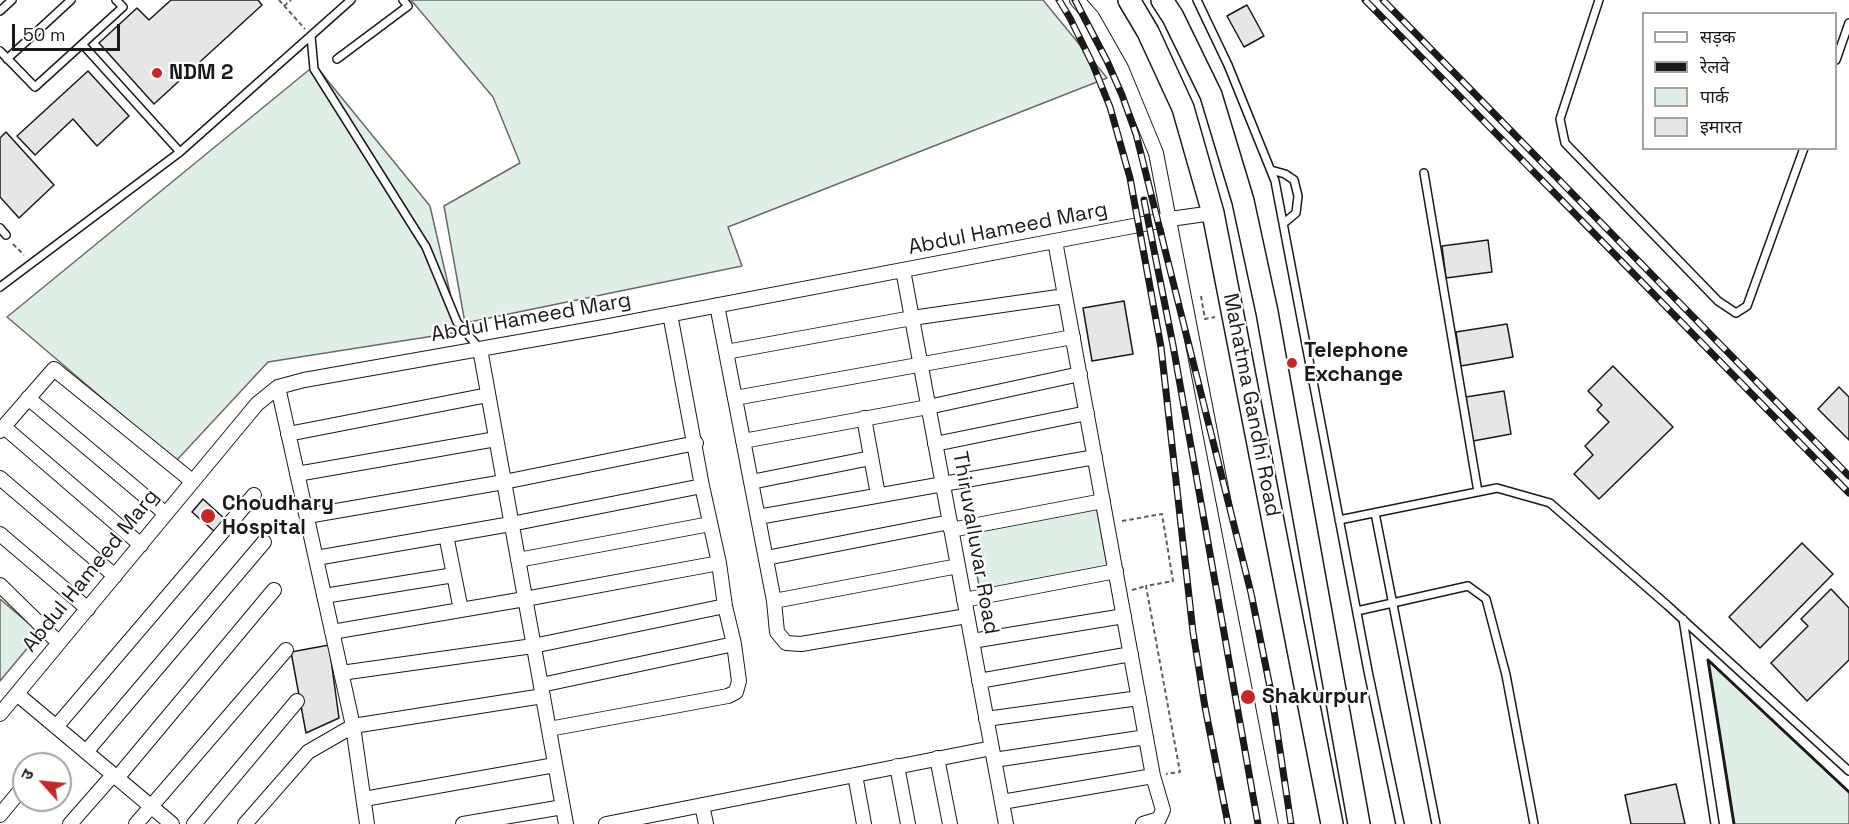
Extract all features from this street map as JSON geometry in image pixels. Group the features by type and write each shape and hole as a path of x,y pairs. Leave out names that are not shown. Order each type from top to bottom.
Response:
{"main road":[{"name":"Mahatma Gandhi Road","path":"1129,0 1148,32 1183,108 1214,213 1332,824"},
{"name":"Mahatma Gandhi Road","path":"1162,0 1173,17 1211,95 1244,201 1267,312 1359,824"}],"street":[{"path":"1077,0 1092,17 1126,79 1156,153 1286,824"},
{"name":"Abdul Hameed Marg","path":"0,714 257,404 278,387 304,380 670,314 1170,219 1214,213"},
{"path":"1055,241 1153,776 1163,810 1159,819 1143,824"},
{"name":"Thiruvalluvar Road","path":"903,270 1006,824"},
{"path":"726,352 912,318 1065,296"},
{"path":"717,305 774,601 777,632 786,643 801,644 967,616"},
{"path":"549,729 728,696 736,692 739,681 734,644 670,314"},
{"path":"735,398 1073,337"},
{"path":"480,349 566,824"},
{"path":"141,544 2,429 52,370 56,369 192,481"},
{"path":"743,441 928,407 1080,374"},
{"path":"278,387 353,726 367,824"},
{"path":"288,434 488,395"},
{"path":"28,398 166,514"},
{"path":"935,444 1087,413"},
{"path":"864,418 878,495"},
{"path":"297,474 496,439"},
{"path":"307,516 504,482 696,443"},
{"path":"758,517 1095,457"},
{"path":"751,482 871,458"},
{"path":"0,478 115,576"},
{"path":"316,558 511,524 702,486"},
{"path":"56,727 254,495"},
{"path":"766,558 1103,501"},
{"path":"518,560 710,524"},
{"path":"0,534 88,609"},
{"path":"446,535 461,610"},
{"path":"86,752 264,542"},
{"path":"332,632 719,563"},
{"path":"774,601 958,566"},
{"path":"964,600 1116,572"},
{"path":"324,596 454,575"},
{"path":"0,585 59,643"},
{"path":"69,824 115,776 274,590"},
{"path":"341,673 533,645 725,606"},
{"path":"972,641 1124,616"},
{"path":"245,824 308,752 353,726 542,690 734,644"},
{"path":"136,824 286,650"},
{"path":"979,681 1131,654"},
{"path":"17,694 172,824"},
{"path":"986,719 1139,698"},
{"path":"194,824 297,701"},
{"path":"614,823 658,819 702,805 937,758 993,754 1146,736"},
{"path":"937,758 950,824"},
{"path":"364,799 555,765"},
{"path":"897,766 908,824"},
{"path":"855,775 864,824"},
{"path":"1002,802 1153,776"},
{"path":"0,814 12,800"},
{"path":"702,805 706,824"},
{"path":"463,824 563,807"}],"lane":[{"path":"0,11 12,0"},
{"path":"7,59 71,0"},
{"path":"0,51 35,87 123,7 116,0"},
{"path":"0,287 30,262 180,152 351,0"},
{"path":"337,59 408,6 403,0"},
{"path":"1197,0 1228,65 1275,181 1356,610 1400,824"},
{"path":"1599,0 1560,119 1564,143 1718,301 1736,313 1747,306 1803,150"},
{"path":"1837,57 1849,23"},
{"path":"311,36 314,69 426,247 457,322 480,349"},
{"path":"83,45 180,152"},
{"path":"1271,171 1285,174 1294,180 1298,196 1296,213 1284,224"},
{"path":"1424,173 1478,492"},
{"path":"0,228 6,235"},
{"path":"1339,520 1497,488 1550,503 1849,771"},
{"path":"1374,513 1436,824"},
{"path":"1356,610 1468,586 1486,599 1506,675 1534,824"},
{"path":"1683,620 1715,824"}],"path":[{"path":"279,0 311,36"},
{"path":"284,6 291,0"},
{"path":"6,235 30,262"},
{"path":"1201,296 1205,319"},
{"path":"1107,523 1162,514 1173,581 1146,586 1180,772 1153,776"}],"green space":[{"path":"411,0 1043,0 1107,78 728,227 742,266 465,323 444,206 520,163 493,97"},
{"path":"315,65 430,206 459,332 268,362 176,461 7,317"},
{"path":"1097,509 1108,569 980,592 970,533"},
{"path":"0,599 40,633 0,681"},
{"path":"1708,660 1849,792 1849,824 1734,824"}],"building":[{"name":"NDM 2","path":"171,0 258,0 262,5 154,104 99,43 137,8 149,20"},
{"path":"1247,5 1264,36 1244,47 1227,16"},
{"path":"88,71 129,116 97,146 73,119 35,155 17,136"},
{"path":"6,132 54,185 19,218 0,197 0,138"},
{"path":"1488,240 1492,272 1446,278 1442,246"},
{"path":"1124,301 1133,354 1092,361 1083,308"},
{"path":"1507,324 1513,357 1461,366 1456,332"},
{"path":"1613,366 1673,427 1599,499 1574,474 1593,455 1585,446 1609,422 1597,410 1602,405 1588,391"},
{"path":"1839,387 1849,397 1849,440 1818,409"},
{"path":"1504,391 1511,434 1473,441 1466,397"},
{"path":"203,499 226,520 215,532 192,512"},
{"path":"1802,543 1833,574 1760,648 1729,617"},
{"path":"1831,589 1849,608 1849,660 1807,701 1771,663 1808,626 1801,619"},
{"path":"329,645 339,718 306,733 291,652"},
{"path":"1676,784 1685,824 1631,824 1625,795"}],"railway":[{"path":"1059,0 1093,65 1110,107 1130,178 1161,347 1193,632 1228,824"},
{"path":"1075,0 1107,61 1136,134 1251,593 1272,697 1291,824"},
{"path":"1365,0 1849,493"},
{"path":"1383,0 1849,476"},
{"path":"1144,200 1173,345 1258,824"}],"wall":[{"path":"1734,824 1708,660 1849,792"}],"place":[{"name":"NDM 2","path":"157,73"},
{"name":"Telephone Exchange","path":"1292,363"},
{"name":"Choudhary Hospital","path":"208,516"},
{"name":"Shakurpur","path":"1248,697"}]}
